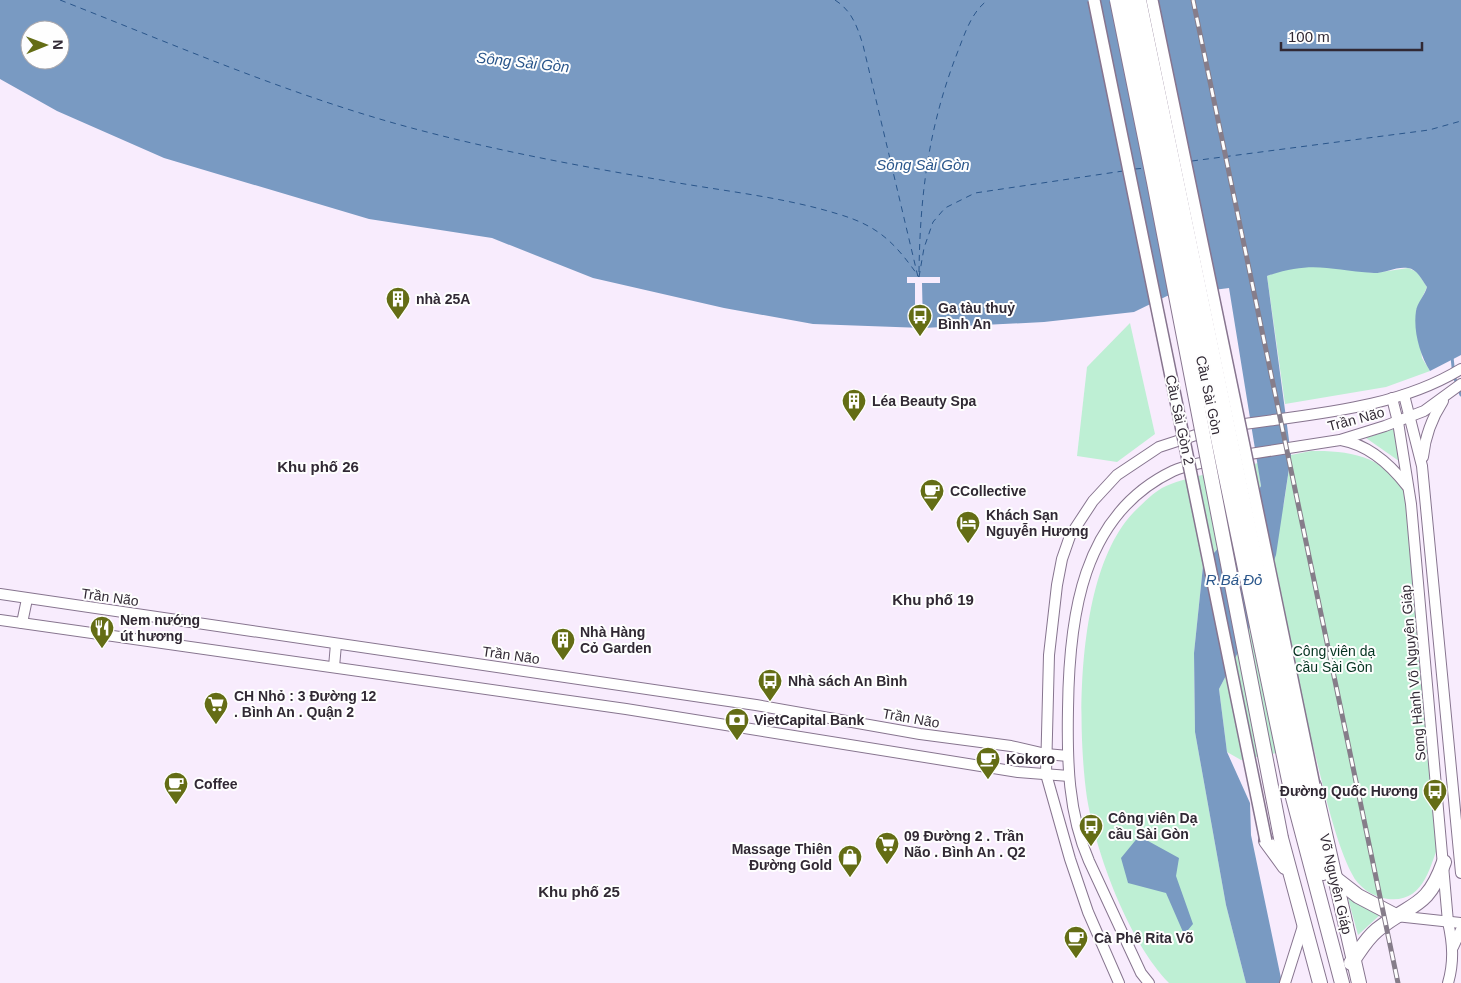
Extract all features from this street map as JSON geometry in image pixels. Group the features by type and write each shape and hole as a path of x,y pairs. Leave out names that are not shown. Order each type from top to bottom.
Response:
{"highway":[{"name":"Cầu Sài Gòn 2","path":"1117,0 1288,871"},
{"name":"Cầu Sài Gòn","path":"1128,0 1302,787"},
{"name":"Cầu Sài Gòn","path":"1140,0 1302,787"},
{"name":"Võ Nguyên Giáp","path":"1302,787 1345,956 1341,980"},
{"name":"Võ Nguyên Giáp","path":"1302,787 1334,877 1359,983"},
{"name":"Võ Nguyên Giáp","path":"1302,787 1341,980"},
{"path":"1266,840 1288,871 1320,983"},
{"path":"1341,980 1364,942 1396,916 1420,903 1429,894 1444,862"},
{"path":"1322,868 1358,896 1396,916"}],"main road":[{"name":"Cầu Sài Gòn 2","path":"1094,0 1266,840"},
{"name":"Cầu Sài Gòn","path":"1152,0 1302,787"},
{"name":"Trần Não","path":"1046,754 1049,655 1052,620 1061,564 1070,536 1093,501 1117,475 1167,444 1223,427 1302,415 1404,395 1440,382 1461,369"},
{"name":"Trần Não","path":"0,594 756,705 920,734 1011,746 1046,754 1068,756 1068,655 1075,608 1093,551 1110,524 1137,496 1161,478 1182,468 1227,457 1340,440 1411,418 1461,384"},
{"path":"1422,466 1425,441 1437,411 1448,394"},
{"path":"1404,395 1422,466 1461,873"},
{"name":"Song Hành Võ Nguyên Giáp","path":"1392,398 1409,489 1448,922 1453,947 1452,969 1448,983"},
{"path":"1340,440 1356,444 1385,461 1409,489"},
{"path":"22,623 26,598"},
{"path":"0,620 626,709 1069,776"},
{"path":"334,667 336,644"},
{"path":"1046,754 1046,774 1070,859 1088,912 1119,983"},
{"path":"1068,756 1074,817 1082,843 1141,973 1149,983"},
{"path":"1396,916 1461,924"},
{"path":"1285,983 1303,926"},
{"name":"Song Hành Võ Nguyên Giáp","path":"1453,947 1461,930"}],"green space":[{"path":"1313,265 1375,273 1408,268 1417,272 1427,287 1416,311 1422,358 1430,371 1386,387 1285,404 1267,276 1288,268"},
{"path":"1130,323 1155,434 1117,462 1077,456 1087,367"},
{"path":"1396,428 1399,461 1366,438"},
{"name":"Công viên dạ cầu Sài Gòn","path":"1311,451 1340,452 1366,458 1389,472 1406,495 1440,840 1424,881 1410,895 1400,899 1388,899 1377,896 1367,891 1355,879 1334,828 1313,746 1241,760 1227,752 1219,689 1245,639 1284,503 1291,455"},
{"name":"Công viên dạ cầu Sài Gòn","path":"1258,463 1261,486 1230,534 1203,566 1194,653 1195,732 1226,905 1246,983 1169,983 1154,966 1141,945 1116,896 1091,820 1084,766 1082,690 1085,649 1091,609 1101,572 1114,539 1133,513 1151,496 1162,488 1182,480"},
{"path":"1346,891 1381,914 1358,935"}],"water":[{"name":"Sông Sài Gòn","path":"0,0 1461,0 1461,355 1430,371 1420,350 1416,335 1415,319 1419,302 1427,287 1414,270 1400,268 1374,273 1309,267 1283,271 1267,276 1291,455 1276,555 1245,639 1219,689 1227,752 1250,803 1251,835 1282,983 1246,983 1226,905 1195,732 1194,653 1203,566 1230,534 1261,486 1229,288 1167,296 1134,312 1044,322 923,328 813,324 724,308 593,278 492,238 369,219 164,158 57,111 0,79"},
{"path":"1139,836 1179,858 1176,876 1193,924 1188,930 1183,932 1166,893 1128,883 1121,858"}],"pier":[{"path":"907,277 940,277 940,283 922,283 923,328 915,328 915,283 907,283"}],"waterway":[{"path":"1452,357 1454,376 1461,395"}],"ferry route":[{"path":"60,0 285,88 331,104 423,131 544,159 774,199 838,214 865,224 885,237 894,245 919,277"},
{"path":"835,0 850,14 863,45 918,277"},
{"path":"919,272 921,215 933,133 948,79 966,30 973,16 988,0"},
{"path":"1192,161 1429,130 1461,121"},
{"path":"1135,169 1146,168"},
{"path":"919,277 924,248 933,222 945,208 975,193 1123,171"}],"railway":[{"path":"1193,0 1398,983"}],"place":[{"name":"nhà 25A","path":"398,320"},
{"name":"Ga tàu thuỷ Bình An","path":"920,337"},
{"name":"Léa Beauty Spa","path":"854,422"},
{"name":"CCollective","path":"932,512"},
{"name":"Khách Sạn Nguyễn Hương","path":"968,544"},
{"name":"Nem nướng út hương","path":"102,649"},
{"name":"Nhà Hàng Cỏ Garden","path":"563,661"},
{"name":"Nhà sách An Bình","path":"770,702"},
{"name":"CH Nhỏ : 3 Đường 12 . Bình An . Quận 2","path":"216,725"},
{"name":"VietCapital Bank","path":"737,741"},
{"name":"Kokoro","path":"988,780"},
{"name":"Coffee","path":"176,805"},
{"name":"Đường Quốc Hương","path":"1435,812"},
{"name":"Công viên Dạ cầu Sài Gòn","path":"1091,847"},
{"name":"09 Đường 2 . Trần Não . Bình An . Q2","path":"887,865"},
{"name":"Massage Thiên Đường Gold","path":"850,878"},
{"name":"Cà Phê Rita Võ","path":"1076,959"}],"district":[{"name":"Khu phố 26","path":"318,466"},
{"name":"Khu phố 19","path":"933,599"},
{"name":"Khu phố 25","path":"579,891"}],"water label":[{"name":"R.Bá Đỏ","path":"1234,579"}]}
